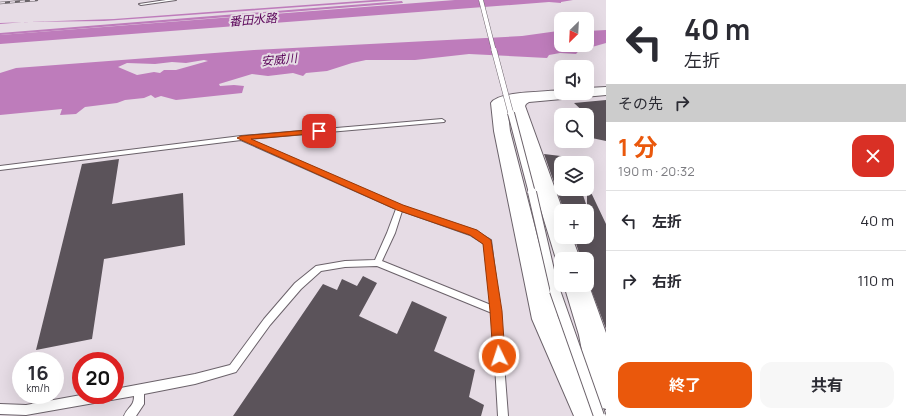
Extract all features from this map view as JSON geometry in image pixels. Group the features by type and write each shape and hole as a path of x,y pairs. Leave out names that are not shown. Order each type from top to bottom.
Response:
{"street":[{"path":"594,92 606,91"},
{"path":"554,96 505,100 499,103 502,131 545,318 590,416"},
{"path":"527,98 519,101 517,106 566,252"},
{"path":"578,292 593,335 606,394"}],"lane":[{"path":"141,4 174,0"},
{"path":"481,0 533,195 553,286 599,416"},
{"path":"0,168 241,138 442,120"},
{"path":"241,138 400,208 473,232 488,242 496,311 503,416"},
{"path":"377,263 391,233 400,208"},
{"path":"124,392 196,379 233,369 267,322 298,286 319,268 345,264 377,263 496,311"},
{"path":"129,416 139,404 139,390"},
{"path":"0,409 26,413 72,403"}],"water":[{"path":"374,0 398,0 104,21 30,22 114,19"},
{"name":"番田水路","path":"455,0 573,0 561,3 549,2 0,44 0,35"},
{"path":"22,22 0,24 0,23"},
{"path":"606,30 606,43 594,46 594,31"},
{"name":"安威川","path":"554,32 554,52 578,52 576,54 560,53 549,55 547,58 469,54 415,60 366,60 327,71 306,73 303,76 293,73 268,76 252,74 219,84 220,86 244,86 242,93 176,100 161,96 155,98 151,95 144,98 125,100 117,103 85,107 76,114 60,115 62,109 0,115 0,73 16,68 254,50 522,36","holes":["204,60 208,61 176,70 164,70 160,73 154,72 137,75 118,67 127,63 155,64 172,62 186,63"]}],"building":[{"path":"606,100 606,141 594,138 594,108 579,108 574,103"},
{"path":"544,154 561,156 554,156 554,182"},
{"path":"119,159 112,204 183,193 185,245 104,259 92,339 36,350 82,164"},
{"path":"559,196 583,196 586,204 562,204"},
{"path":"587,196 593,196 606,224 606,329 592,292 594,292 594,252 579,252 576,244 594,244 594,204 587,204"},
{"path":"363,276 377,283 359,316 397,334 412,301 447,317 434,351 475,370 469,397 484,405 481,416 233,416 323,284 337,290 342,279 357,286"}],"waterway":[{"name":"番田水路","path":"0,34 402,2"}],"railway":[{"path":"0,3 37,0"}],"route":[{"path":"319,131 241,138 400,208 473,232 488,242 496,311 499,356"}]}
